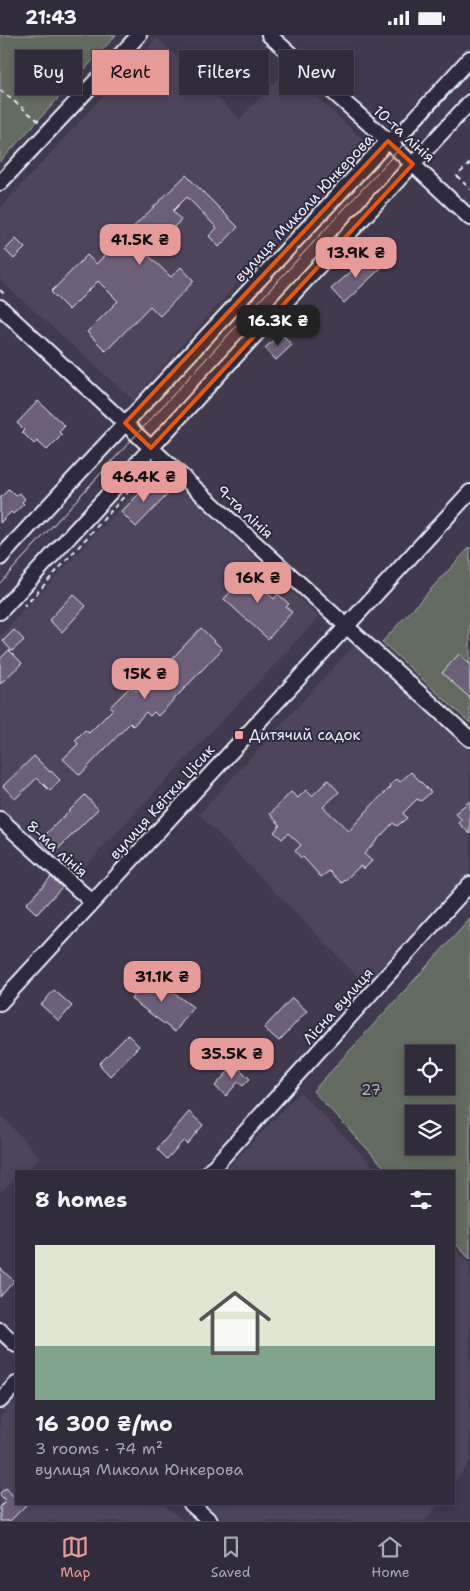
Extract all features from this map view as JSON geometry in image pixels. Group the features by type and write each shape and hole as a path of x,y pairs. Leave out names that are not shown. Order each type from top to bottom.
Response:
{"street":[{"path":"0,183 138,35"},
{"name":"10-та лінія","path":"269,35 388,141 470,218"},
{"name":"вулиця Миколи Юнкерова","path":"0,558 388,141 401,133 470,58"},
{"path":"0,612 470,102"},
{"name":"9-та лінія","path":"0,307 151,448 470,739"},
{"name":"вулиця Квітки Цісик","path":"0,1003 470,492"},
{"name":"8-ма лінія","path":"0,819 92,902"},
{"name":"Лісна вулиця","path":"211,1170 470,884"},
{"path":"0,1330 15,1344"},
{"path":"0,1401 15,1385"},
{"path":"192,1505 210,1521"}],"path":[{"path":"0,90 49,130"},
{"path":"470,163 457,176 470,189"}],"highlighted area":[{"path":"388,141 413,164 151,448 125,423"}],"shaded area":[{"path":"157,38 179,59 179,95 215,95 240,119 263,95 269,95 269,88 279,77 279,95 314,95 365,141 133,400 0,280 0,208 104,95 169,95 169,50 146,50"},
{"path":"158,467 319,617 74,878 0,809 0,636"},
{"path":"356,643 470,749 470,874 368,987 199,814"},
{"path":"300,1092 377,1170 226,1170"},
{"path":"0,1115 41,1158 26,1170 15,1170 15,1180 0,1192"},
{"path":"455,1249 470,1264 470,1461 455,1482"},
{"path":"15,1400 15,1505 165,1505 183,1521 0,1521 0,1417"},
{"path":"206,1505 437,1505 425,1521 224,1521"}],"green space":[{"path":"0,35 116,35 102,50 92,50 92,61 82,72 82,50 15,50 15,95 61,95 0,162"},
{"path":"470,547 470,723 382,642"},
{"name":"27","path":"470,919 470,1259 455,1243 455,1170 387,1170 313,1091"}],"building":[{"path":"186,175 238,227 219,247 209,236 217,228 187,197 173,211 181,220 147,254 171,277 181,267 194,281 160,316 150,306 106,351 87,332 118,301 98,281 69,310 51,292 87,255 96,264"},
{"path":"16,239 25,248 14,259 5,250"},
{"path":"369,256 381,268 344,303 331,289"},
{"path":"281,333 292,345 276,360 265,348"},
{"path":"38,401 65,426 59,432 62,435 47,450 37,441 34,444 22,432 24,430 17,423"},
{"path":"153,480 168,494 136,527 121,512"},
{"path":"9,489 16,496 20,493 25,499 22,502 24,504 13,514 11,512 0,523 0,498"},
{"path":"253,567 263,576 257,584 274,599 278,594 289,604 286,607 292,612 268,639 224,599"},
{"path":"73,594 86,606 62,632 49,620"},
{"path":"201,628 222,649 158,716 154,712 150,716 146,712 133,726 130,723 80,775 63,759 78,744 75,740 85,730 89,733 113,709 110,707 130,687 136,691 142,685 145,687"},
{"path":"14,630 24,640 12,651 3,641"},
{"path":"9,650 22,663 0,684 0,659"},
{"path":"459,654 470,664 470,698 442,673"},
{"path":"34,756 60,780 50,791 37,778 15,799 3,786"},
{"path":"411,772 431,792 421,801 417,799 403,813 407,818 397,826 393,823 364,854 372,861 364,869 360,866 342,883 329,871 321,877 295,851 301,845 288,833 282,839 274,832 280,825 270,814 291,792 298,798 306,790 312,796 328,780 339,792 323,807 349,831 391,787 390,785 397,779 400,782"},
{"path":"85,795 98,809 53,854 40,840"},
{"path":"470,801 470,834 459,823 462,820 455,813"},
{"path":"51,877 62,887 37,914 26,904"},
{"path":"149,975 193,1007 175,1032 131,999"},
{"path":"54,990 72,1006 59,1021 41,1005"},
{"path":"292,998 307,1011 279,1041 264,1028"},
{"path":"128,1035 139,1046 110,1076 99,1064"},
{"path":"235,1064 250,1079 243,1086 238,1082 226,1096 215,1086"},
{"path":"189,1112 203,1125 187,1144 183,1141 167,1159 157,1149"},
{"path":"0,1268 14,1281 0,1297"},
{"path":"6,1488 15,1498 15,1505 26,1505 10,1521 0,1521 0,1507 6,1501 0,1493"}],"tram line":[{"path":"0,583 470,72"}],"place":[{"name":"Дитячий садок","path":"239,735"}]}
